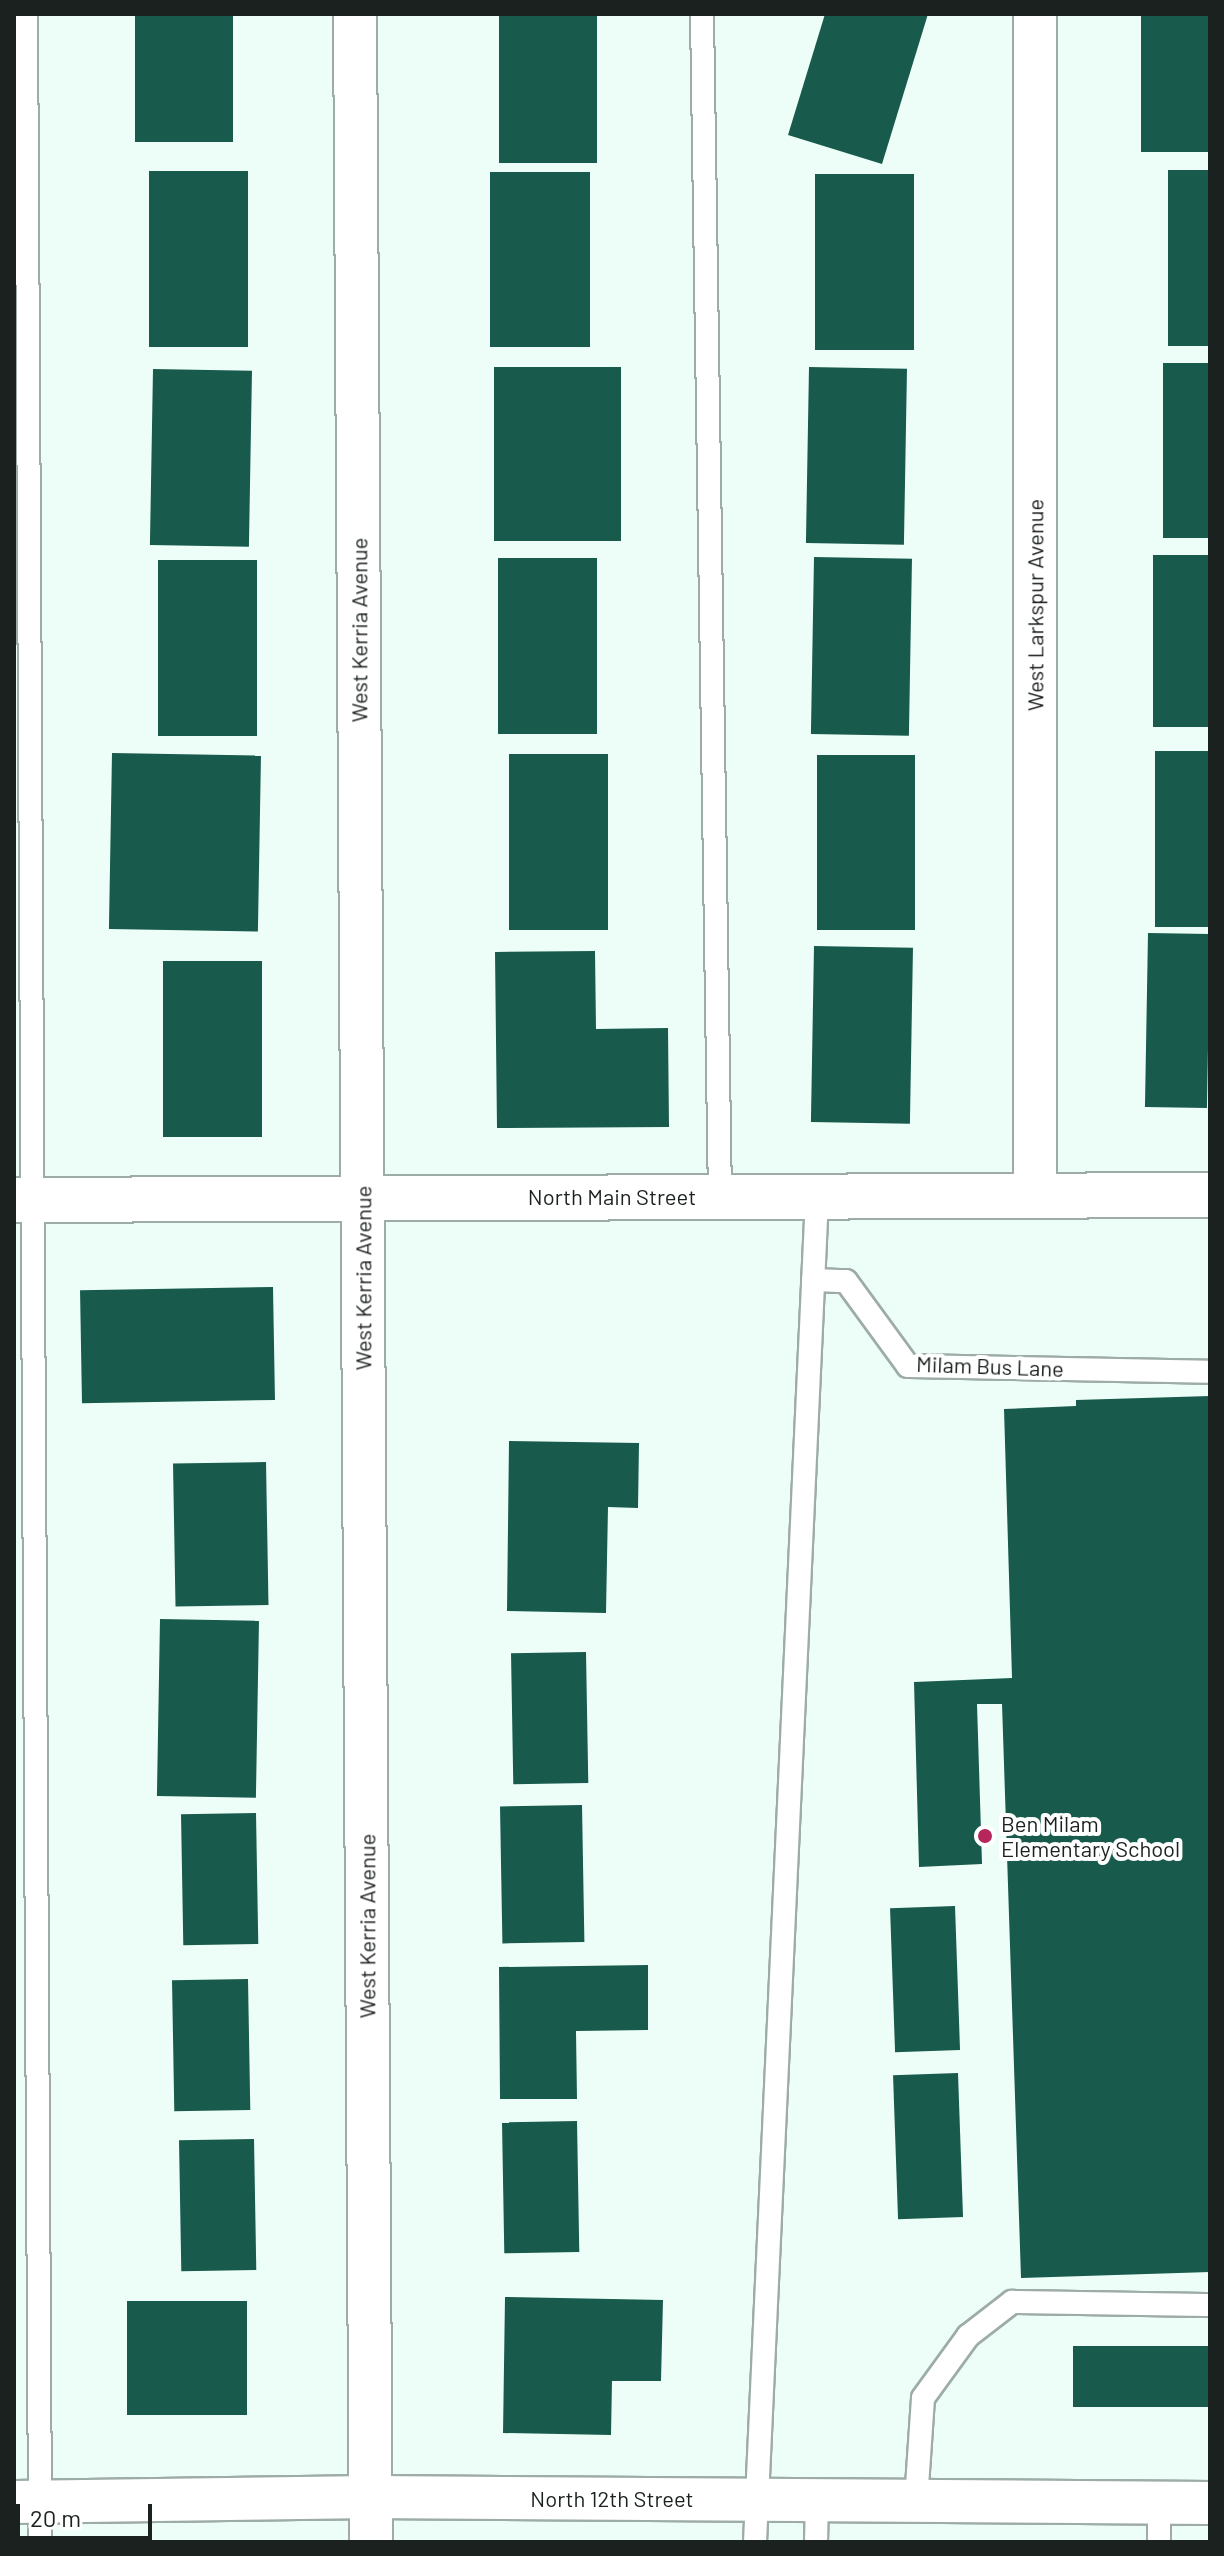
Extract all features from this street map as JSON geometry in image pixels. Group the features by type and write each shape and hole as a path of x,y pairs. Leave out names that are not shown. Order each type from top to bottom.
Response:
{"street":[{"name":"West Kerria Avenue","path":"355,14 371,2542"},
{"name":"West Larkspur Avenue","path":"1035,14 1035,1195"},
{"name":"North Main Street","path":"23,1200 1210,1195"},
{"name":"North 12th Street","path":"27,2501 371,2497 916,2501 1159,2522 1210,2503"}],"lane":[{"path":"26,14 23,1200 27,2501 40,2542"},
{"path":"702,14 720,1197"},
{"path":"755,2542 817,1196"},
{"name":"Milam Bus Lane","path":"813,1280 846,1281 908,1366 1210,1372"},
{"path":"916,2501 923,2398 968,2336 1012,2302 1210,2305"},
{"path":"816,2542 817,2500"}],"building":[{"path":"135,14 233,14 233,142 135,142"},
{"path":"499,14 597,14 597,163 499,163"},
{"path":"825,14 928,14 882,164 788,135"},
{"path":"1141,14 1210,14 1210,152 1141,152"},
{"path":"1168,170 1210,170 1210,346 1168,346"},
{"path":"149,171 248,171 248,347 149,347"},
{"path":"490,172 590,172 590,347 490,347"},
{"path":"815,174 914,174 914,350 815,350"},
{"path":"1163,363 1210,363 1210,538 1163,538"},
{"path":"494,367 621,367 621,541 494,541"},
{"path":"809,367 907,369 904,545 806,543"},
{"path":"153,369 252,371 249,547 150,545"},
{"path":"1153,555 1210,555 1210,727 1153,727"},
{"path":"814,557 912,559 909,736 811,734"},
{"path":"498,558 597,558 597,734 498,734"},
{"path":"158,560 257,560 257,736 158,736"},
{"path":"1155,751 1210,751 1210,927 1155,927"},
{"path":"112,753 261,756 258,932 109,929"},
{"path":"509,754 608,754 608,930 509,930"},
{"path":"817,755 915,755 915,930 817,930"},
{"path":"1148,933 1210,934 1207,1108 1145,1107"},
{"path":"814,946 913,948 910,1124 811,1122"},
{"path":"595,951 596,1029 668,1028 669,1127 497,1128 495,952"},
{"path":"163,961 262,961 262,1137 163,1137"},
{"path":"273,1287 275,1400 82,1403 80,1290"},
{"path":"1210,1396 1210,2272 1021,2278 1002,1704 977,1704 982,1864 919,1867 914,1682 1012,1678 1004,1409 1076,1406 1076,1400"},
{"path":"509,1441 639,1443 638,1508 608,1507 606,1613 507,1611"},
{"path":"266,1462 268,1605 176,1607 173,1464"},
{"path":"160,1619 259,1621 256,1798 157,1796"},
{"path":"586,1652 588,1783 513,1784 511,1653"},
{"path":"582,1805 584,1942 502,1943 500,1806"},
{"path":"256,1813 258,1944 183,1945 181,1814"},
{"path":"955,1906 960,2050 895,2052 890,1908"},
{"path":"648,1965 648,2030 576,2031 577,2099 500,2099 499,1967"},
{"path":"248,1979 250,2110 174,2111 172,1980"},
{"path":"958,2073 963,2217 898,2219 893,2075"},
{"path":"577,2121 579,2252 504,2253 502,2122"},
{"path":"254,2139 256,2270 181,2271 179,2140"},
{"path":"505,2297 663,2300 661,2381 612,2381 611,2435 503,2433"},
{"path":"127,2301 247,2301 247,2415 127,2415"},
{"path":"1073,2346 1210,2346 1210,2407 1073,2407"}],"place":[{"name":"Ben Milam Elementary School","path":"985,1836"}]}
